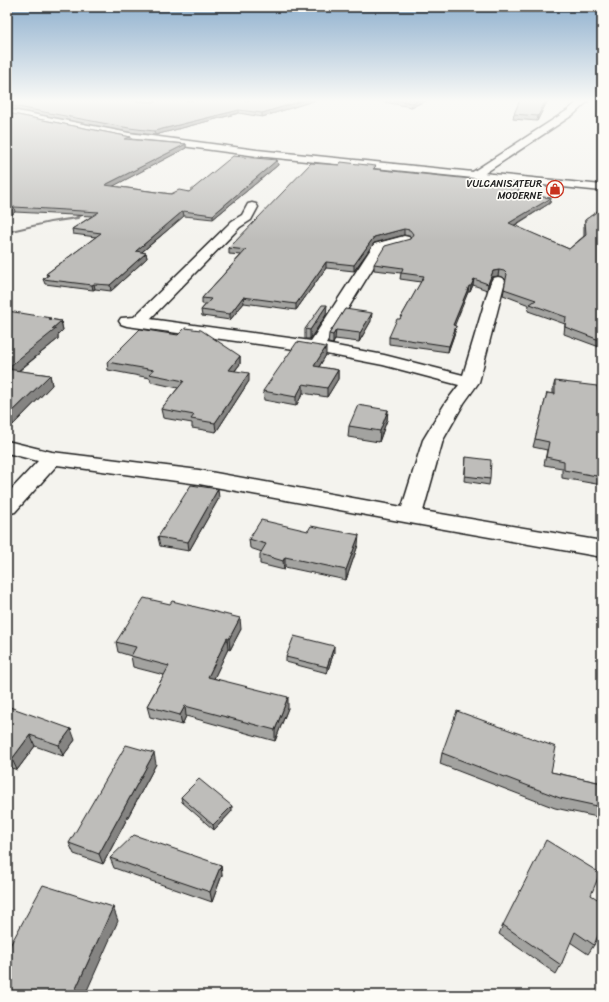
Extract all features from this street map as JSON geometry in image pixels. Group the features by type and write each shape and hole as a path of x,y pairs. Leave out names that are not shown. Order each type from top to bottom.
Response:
{"main road":[{"path":"210,147 602,188"},
{"path":"475,175 518,147"},
{"path":"252,207 250,215 245,220 236,224 132,321 316,347 384,360 470,382"},
{"path":"316,347 379,247 404,240"},
{"path":"410,516 433,440 455,402 470,382 498,281"},
{"path":"7,447 52,458 199,477 410,516 602,549"},
{"path":"7,507 52,458"}],"building":[{"path":"7,147 181,147 105,185 171,194 179,190 189,192 233,156 277,160 213,215 183,211 136,251 146,253 110,285 92,285 43,279 49,275 46,274 101,233 72,229 99,212 14,207 7,212"},
{"path":"341,162 376,166 373,169 520,184 517,194 551,198 509,223 569,249 586,235 585,220 602,208 602,341 565,327 566,317 530,304 536,300 504,289 507,274 504,271 499,270 493,271 488,284 474,279 471,286 469,286 453,325 456,326 449,346 389,337 397,319 400,319 424,276 401,273 403,268 374,264 385,246 410,239 413,234 410,230 404,229 374,237 354,265 326,262 296,304 243,297 230,314 201,310 211,299 202,298 246,250 229,248 311,163 339,165"},
{"path":"322,305 327,305 310,330 305,329"},
{"path":"345,309 372,313 360,333 336,330 333,335 329,334"},
{"path":"8,311 61,321 52,329 56,329 10,366 7,365"},
{"path":"185,328 201,330 240,356 229,370 249,373 215,423 191,419 194,415 161,409 184,381 149,374 154,370 107,362 140,329 178,335"},
{"path":"297,342 326,347 314,366 338,370 327,388 303,384 296,397 263,391"},
{"path":"7,369 50,375 9,415 7,414"},
{"path":"555,381 597,386 602,405 602,477 564,470 564,461 546,457 549,442 535,439 547,393 555,394"},
{"path":"358,405 388,410 380,431 349,426"},
{"path":"466,457 491,460 490,479 465,476"},
{"path":"191,485 218,489 188,542 158,537"},
{"path":"261,520 308,531 311,526 359,535 346,570 285,557 283,561 260,554 266,544 249,539"},
{"path":"144,598 170,604 172,601 240,618 229,639 227,638 208,677 288,697 275,730 185,706 180,715 147,706 169,666 131,656 136,647 116,642"},
{"path":"294,636 334,646 327,667 286,657"},
{"path":"7,706 71,729 59,745 30,735 12,759 7,757"},
{"path":"457,711 556,747 551,772 602,783 602,807 560,798 442,753"},
{"path":"126,745 154,753 99,854 69,843"},
{"path":"199,779 232,806 213,825 181,797"},
{"path":"134,835 221,865 210,892 110,858"},
{"path":"546,840 600,873 591,895 602,902 602,926 594,945 575,932 561,965 503,925"},
{"path":"43,885 113,907 73,995 7,995 7,951"}],"waterway":[{"path":"7,232 50,222 76,218 88,210"}],"place":[{"name":"VULCANISATEUR MODERNE","path":"555,189"}]}
